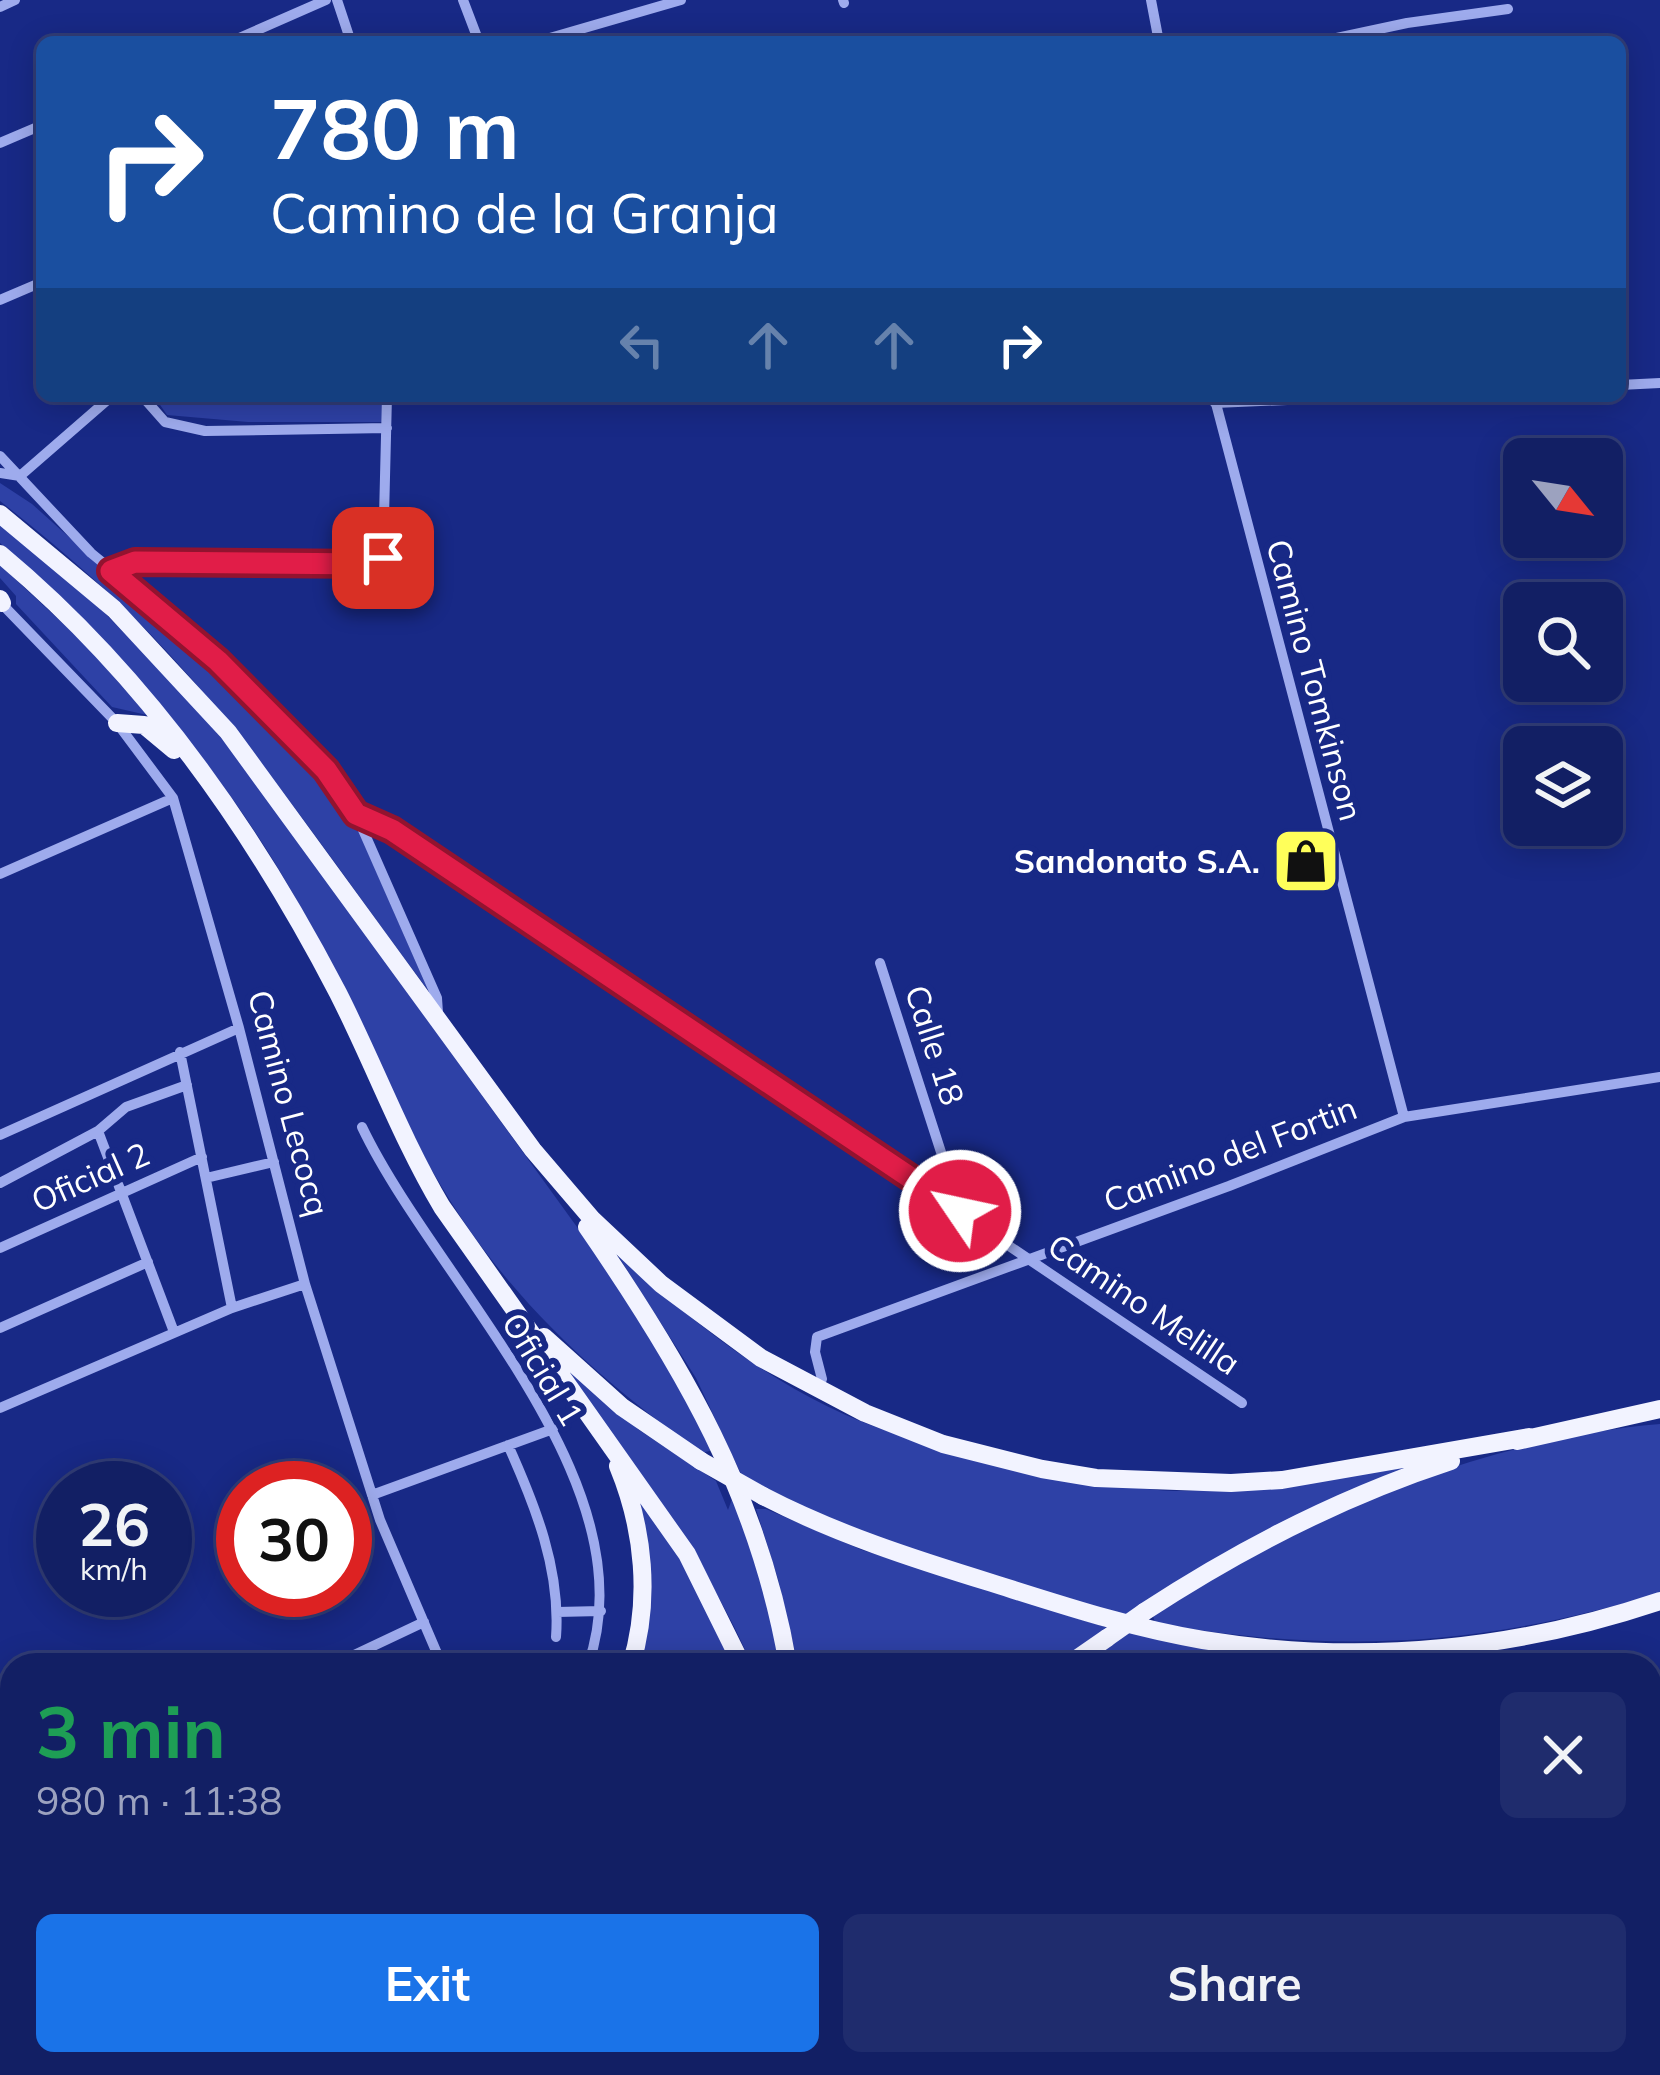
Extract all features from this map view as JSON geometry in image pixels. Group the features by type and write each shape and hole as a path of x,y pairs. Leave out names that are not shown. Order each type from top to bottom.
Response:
{"highway":[{"path":"0,514 114,609 228,732 541,1161 668,1346 709,1421 754,1533 785,1653"},
{"path":"0,554 147,700 213,785 339,997 410,1153 442,1207 687,1554 736,1653"},
{"path":"117,723 172,748 229,824 248,838"},
{"path":"541,1161 592,1219 713,1326 817,1389 907,1430 988,1457 1096,1478 1282,1480 1660,1409"},
{"path":"501,1288 533,1327 622,1407 701,1461 798,1514 893,1551 1155,1630 1286,1649 1446,1650"},
{"path":"602,1436 628,1495 641,1555 641,1617 634,1653"},
{"path":"1085,1653 1229,1558 1426,1469 1529,1437"},
{"path":"1431,1653 1552,1632 1660,1601"},
{"path":"1424,1653 1446,1650"}],"street":[{"path":"0,7 15,0"},
{"path":"244,36 326,0"},
{"path":"337,0 349,36"},
{"path":"463,0 477,36"},
{"path":"557,36 680,0"},
{"path":"1151,0 1158,36"},
{"path":"1346,36 1508,9"},
{"path":"0,143 36,128"},
{"path":"0,300 36,285"},
{"path":"1626,385 1660,383"},
{"path":"0,473 20,476 105,402"},
{"path":"147,402 165,422 205,431 387,428"},
{"path":"111,571 135,562 375,564 383,558 388,402"},
{"name":"Camino Tomkinson","path":"1216,402 1404,1117"},
{"name":"Camino Melilla","path":"0,456 111,571 218,661 326,770 356,814 437,998 439,1022"},
{"path":"1,601 117,723"},
{"name":"Camino Lecocq","path":"136,732 173,798 305,1284 361,1461"},
{"path":"0,874 173,798"},
{"name":"Camino Melilla","path":"356,814 392,830 1242,1403"},
{"name":"Calle 18","path":"880,963 960,1211"},
{"path":"0,1135 239,1028"},
{"path":"180,1052 232,1308"},
{"name":"Camino del Fortin","path":"817,1389 822,1379 815,1352 817,1336 1404,1117 1660,1077"},
{"path":"0,1183 98,1131 126,1108 187,1085"},
{"name":"Oficial 1","path":"362,1127 392,1183 553,1430 589,1518 600,1569 601,1611 591,1653"},
{"path":"98,1131 174,1332"},
{"name":"Oficial 2","path":"0,1247 202,1156"},
{"path":"206,1178 274,1162"},
{"path":"0,1328 148,1262"},
{"path":"0,1408 232,1308 305,1284"},
{"path":"372,1495 553,1430"},
{"path":"508,1445 543,1531 557,1612 556,1637"},
{"name":"Camino Lecocq","path":"372,1495 437,1653"},
{"path":"557,1612 601,1611"},
{"path":"358,1653 424,1622"}],"shaded area":[{"path":"158,402 385,402 382,422 248,422 167,415"},
{"path":"0,483 32,504 176,633 332,789 353,818 428,990 205,695 109,594 0,501"},
{"path":"0,522 93,601 196,707 243,765 616,1281 659,1347 713,1450 702,1453 627,1396 559,1335 497,1266 423,1154 315,933 265,847 162,708 84,623 0,543"},
{"path":"0,565 86,645 147,715 112,707 16,604 16,596 0,578"},
{"path":"615,1251 711,1333 782,1381 857,1420 926,1443 1104,1483 1168,1491 1247,1488 1416,1466 1125,1617 892,1543 836,1522 742,1476 696,1378"},
{"path":"566,1367 639,1430 716,1481 728,1510 732,1499 736,1504 766,1594 778,1653 746,1653 689,1548"},
{"path":"1660,1424 1660,1593 1532,1625 1409,1640 1286,1639 1155,1623 1152,1612 1209,1577 1331,1514 1395,1488 1527,1446"},
{"path":"635,1487 665,1528 732,1653 637,1653"},
{"path":"756,1509 766,1509 862,1550 1108,1628 1072,1653 795,1653"},
{"path":"1127,1632 1278,1653 1093,1653"}],"place":[{"name":"Sandonato S.A.","path":"1306,861"}],"route":[{"path":"383,558 375,564 135,562 111,571 218,661 326,770 356,814 392,830 960,1211"}]}
